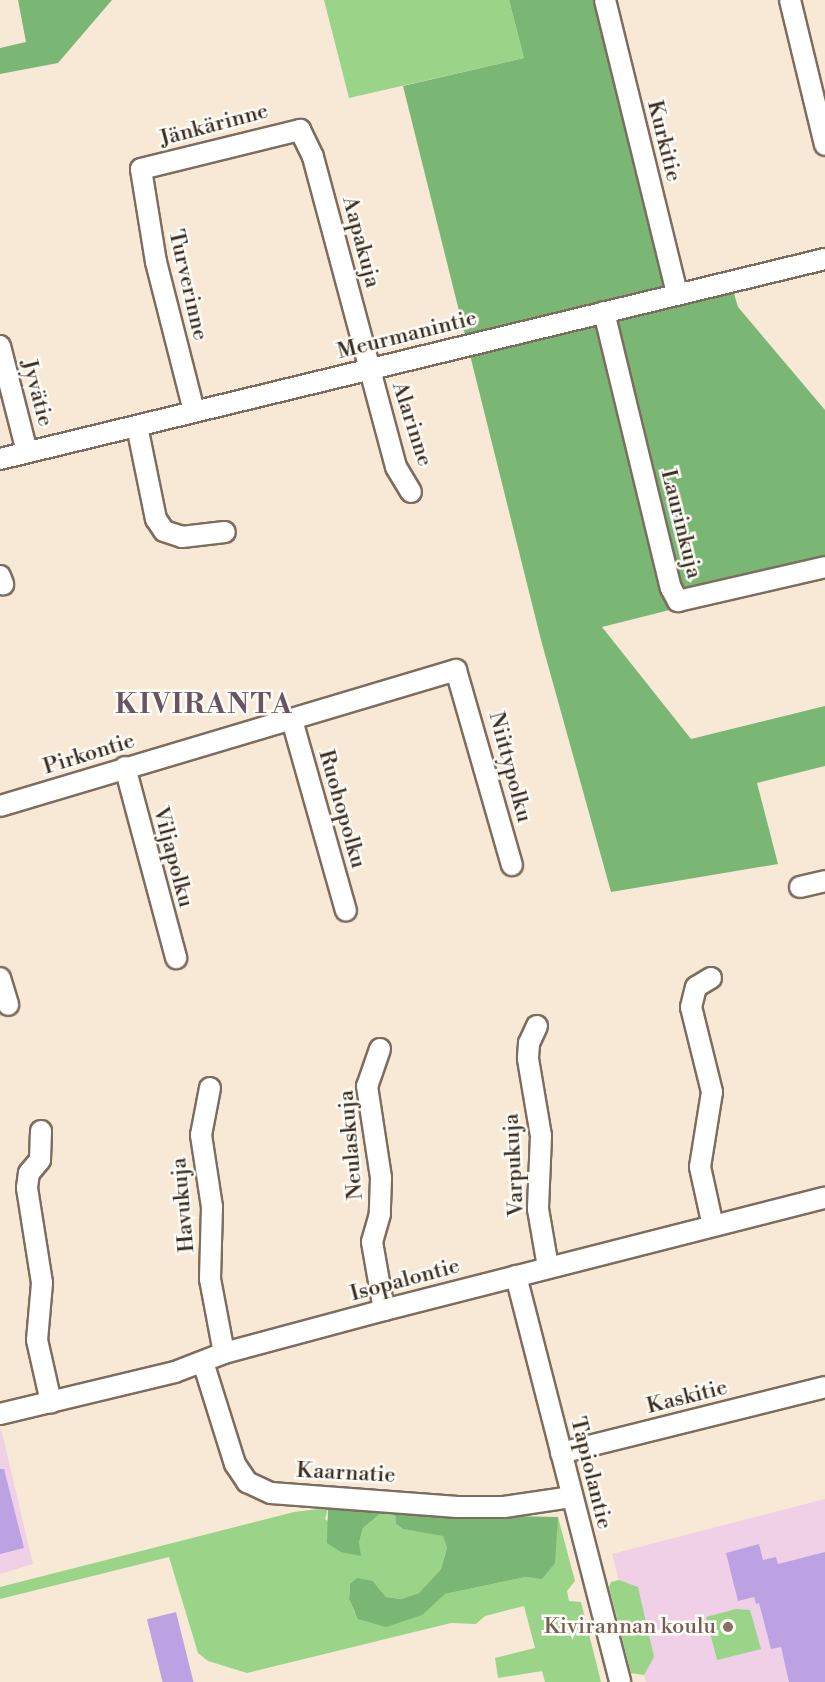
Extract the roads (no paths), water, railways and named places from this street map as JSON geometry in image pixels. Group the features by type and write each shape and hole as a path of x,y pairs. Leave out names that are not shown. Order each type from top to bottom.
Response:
{"street":[{"name":"Kurkitie","path":"605,0 677,292"},
{"path":"790,0 825,145"},
{"name":"Jänkärinne","path":"141,169 300,130"},
{"name":"Aapakuja","path":"300,130 313,156 369,369"},
{"name":"Turverinne","path":"141,169 156,262 194,411"},
{"name":"Meurmanintie","path":"0,459 604,312 677,292 825,259"},
{"name":"Laurinkuja","path":"604,312 671,588 678,601 825,567"},
{"name":"Jyvätie","path":"0,346 27,452"},
{"name":"Alarinne","path":"369,369 396,467 411,492"},
{"path":"137,426 156,519 164,531 182,537 225,532"},
{"name":"Pirkontie","path":"0,806 124,767 292,720 456,670 461,682"},
{"name":"Niittypolku","path":"461,682 512,865"},
{"name":"Ruohopolku","path":"292,720 346,911"},
{"name":"Viljapolku","path":"124,767 176,958"},
{"path":"800,887 825,881"},
{"path":"0,978 8,1005"},
{"path":"711,978 696,987 691,1007 712,1092 700,1167 713,1226"},
{"name":"Varpukuja","path":"537,1026 529,1043 528,1059 541,1136 538,1209 548,1267"},
{"name":"Neulaskuja","path":"380,1049 367,1086 381,1178 380,1214 372,1242 384,1310"},
{"name":"Havukuja","path":"210,1088 201,1135 212,1207 210,1279 224,1353"},
{"path":"41,1131 40,1160 29,1173 27,1188 42,1283 37,1340 51,1402"},
{"name":"Isopalontie","path":"0,1414 204,1362 224,1353 548,1267 825,1198"},
{"name":"Tapiolantie","path":"516,1276 620,1682"},
{"name":"Kaarnatie","path":"204,1362 235,1464 247,1482 271,1493 458,1507 504,1507 572,1497"},
{"name":"Kaskitie","path":"561,1453 825,1388"}],"place":[{"name":"Kivirannan koulu","path":"728,1627"}],"district":[{"name":"KIVIRANTA","path":"204,705"}]}
